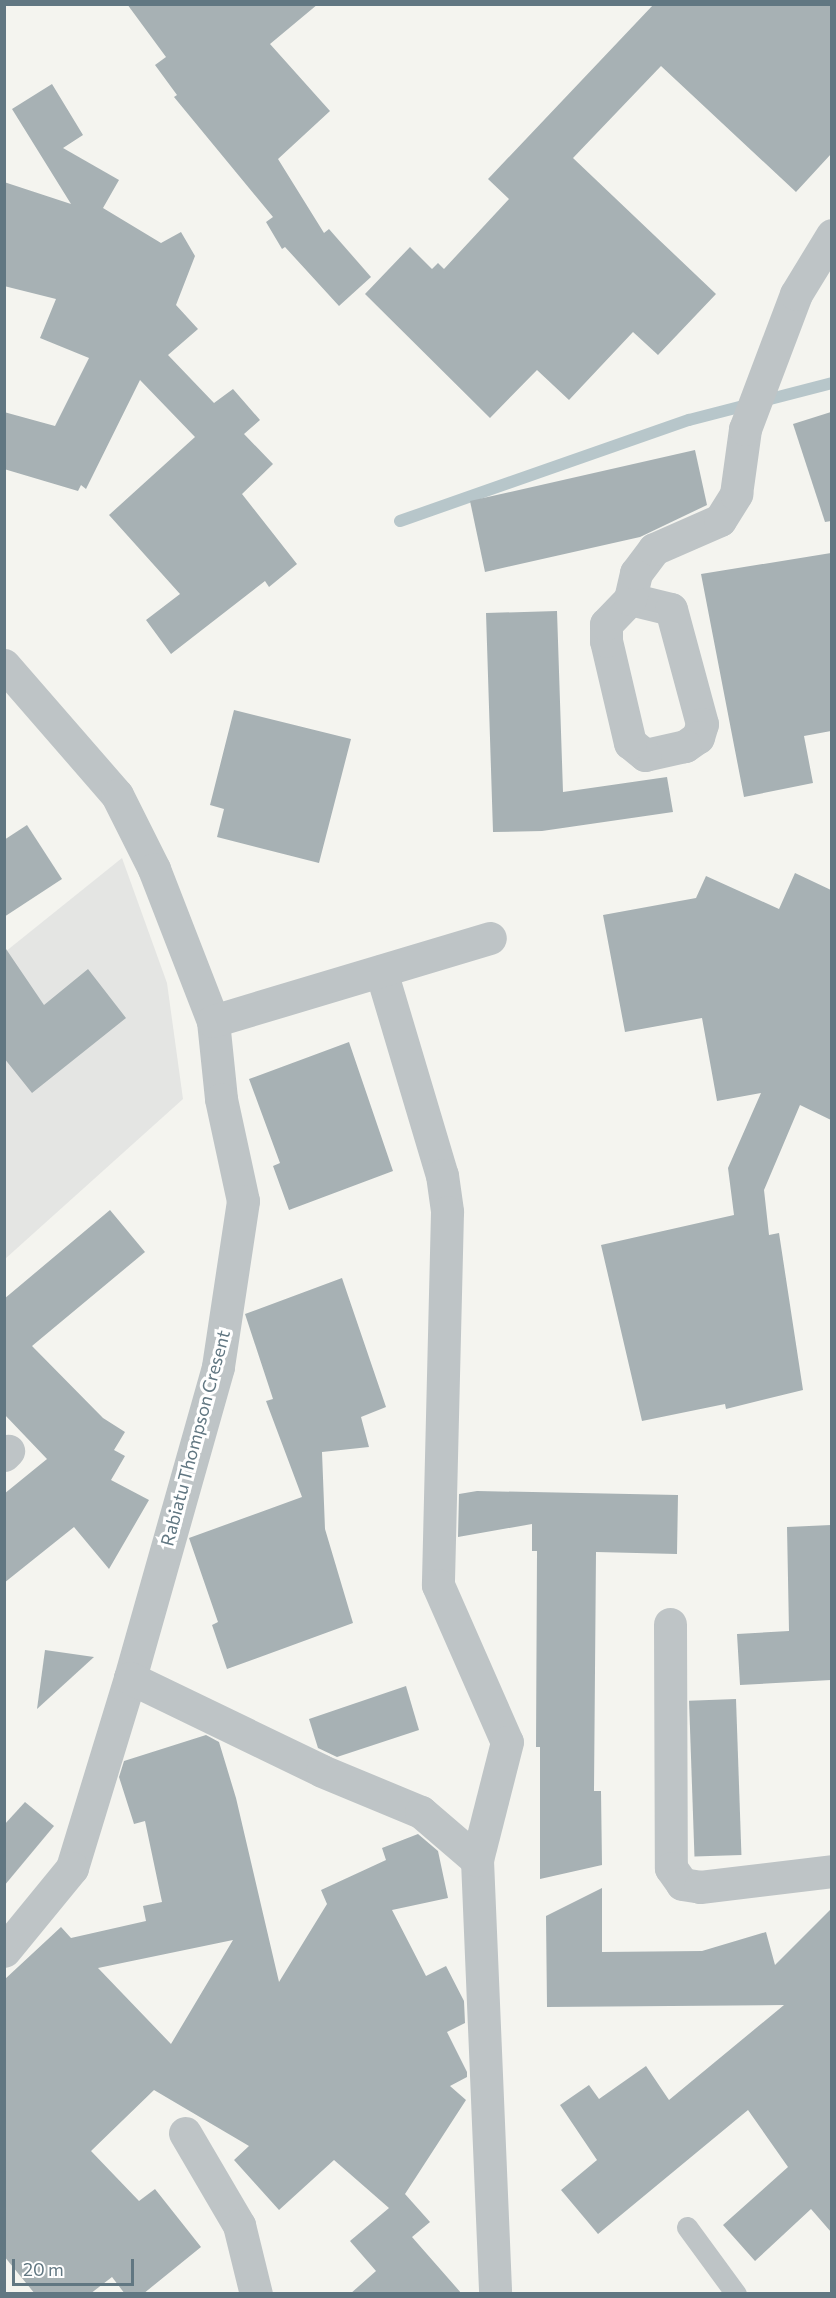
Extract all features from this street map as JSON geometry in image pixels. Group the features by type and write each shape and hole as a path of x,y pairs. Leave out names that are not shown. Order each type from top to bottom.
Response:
{"street":[{"path":"630,599 636,573 654,549 720,520 736,494 745,429 796,294 831,235"},
{"name":"Rabiatu Thompson Cresent","path":"4,665 117,795 154,869 213,1022 221,1099 243,1201 218,1367 130,1678 72,1868 4,1951"},
{"path":"213,1022 490,938"},
{"path":"381,971 442,1175 447,1212 438,1585 507,1742 477,1860 495,2294"},
{"path":"670,1624 671,1868 682,1884 700,1887 831,1871"},
{"path":"130,1678 322,1771 421,1812 477,1860"},
{"path":"185,2133 238,2225 256,2294"}],"lane":[{"path":"687,2227 736,2294"}],"shaded area":[{"path":"122,858 167,983 183,1099 5,1259 5,952"}],"building":[{"path":"127,4 318,4 270,44 330,111 278,159 324,233 329,229 371,277 339,306 285,247 282,249 266,222 273,217 174,97 177,95 155,65 166,57"},
{"path":"654,4 831,4 831,154 796,192 661,66 573,158 716,294 658,355 633,332 569,400 537,370 490,418 365,294 410,247 432,269 438,263 444,269 509,199 488,179"},
{"path":"52,84 83,135 63,148 119,180 103,208 161,243 181,232 195,256 176,305 198,329 168,355 214,403 233,389 260,420 244,434 273,464 242,494 297,564 269,587 265,581 171,654 146,620 180,594 109,515 195,437 140,380 86,489 81,485 78,491 4,469 4,412 55,426 89,358 40,338 56,299 4,286 4,182 71,204 12,109"},
{"path":"831,412 831,521 825,522 793,424"},
{"path":"695,450 707,505 640,537 485,572 470,501"},
{"path":"831,553 831,731 804,736 813,783 744,797 701,574"},
{"path":"557,611 563,792 667,777 673,812 542,831 493,832 486,613"},
{"path":"234,710 351,739 319,863 217,837 224,809 210,805"},
{"path":"27,825 62,879 4,917 4,840"},
{"path":"795,873 831,890 831,1120 800,1105 764,1190 769,1235 779,1233 803,1390 726,1409 725,1404 642,1421 601,1245 734,1215 728,1168 761,1093 717,1101 702,1018 625,1032 603,915 696,898 706,876 779,909"},
{"path":"4,946 44,1005 88,969 126,1018 32,1093 4,1058"},
{"path":"349,1042 393,1171 289,1210 273,1166 280,1163 249,1079"},
{"path":"110,1210 145,1252 32,1346 103,1418 125,1432 114,1450 125,1456 111,1480 149,1500 109,1569 74,1527 4,1583 4,1494 47,1459 4,1414 4,1299"},
{"path":"342,1278 386,1407 361,1417 369,1447 322,1452 325,1529 353,1623 227,1669 212,1625 218,1622 189,1538 302,1497 266,1401 273,1399 245,1314"},
{"path":"477,1491 678,1495 677,1554 596,1552 594,1791 601,1791 602,1865 540,1879 540,1747 536,1747 537,1551 532,1551 532,1524 458,1537 459,1494"},
{"path":"831,1525 831,1680 740,1685 737,1634 789,1631 787,1527"},
{"path":"45,1650 94,1657 37,1709"},
{"path":"406,1686 419,1730 337,1757 318,1748 309,1719"},
{"path":"736,1699 741,1855 694,1857 689,1701"},
{"path":"206,1735 219,1742 236,1798 279,1982 327,1904 321,1890 386,1860 382,1848 418,1834 438,1851 448,1898 392,1910 426,1976 446,1966 464,2001 465,2023 447,2032 467,2072 467,2077 450,2086 466,2100 405,2194 430,2222 412,2237 462,2294 350,2294 376,2271 350,2241 389,2208 334,2160 279,2210 234,2160 249,2146 154,2090 91,2151 139,2201 155,2189 201,2247 143,2294 125,2294 112,2277 90,2294 35,2294 4,2256 4,1980 61,1927 71,1938 146,1921 143,1906 162,1902 145,1821 134,1824 119,1777 124,1761","holes":["233,1940 171,2044 98,1968"]},
{"path":"25,1802 54,1826 4,1886 4,1825"},
{"path":"602,1888 602,1952 702,1951 766,1932 775,1965 831,1909 831,2232 811,2209 755,2261 723,2225 788,2167 748,2110 598,2234 561,2190 597,2160 560,2105 589,2085 599,2099 646,2066 669,2100 784,2005 547,2007 546,1916"}],"waterway":[{"path":"400,521 689,420 832,383"}]}
